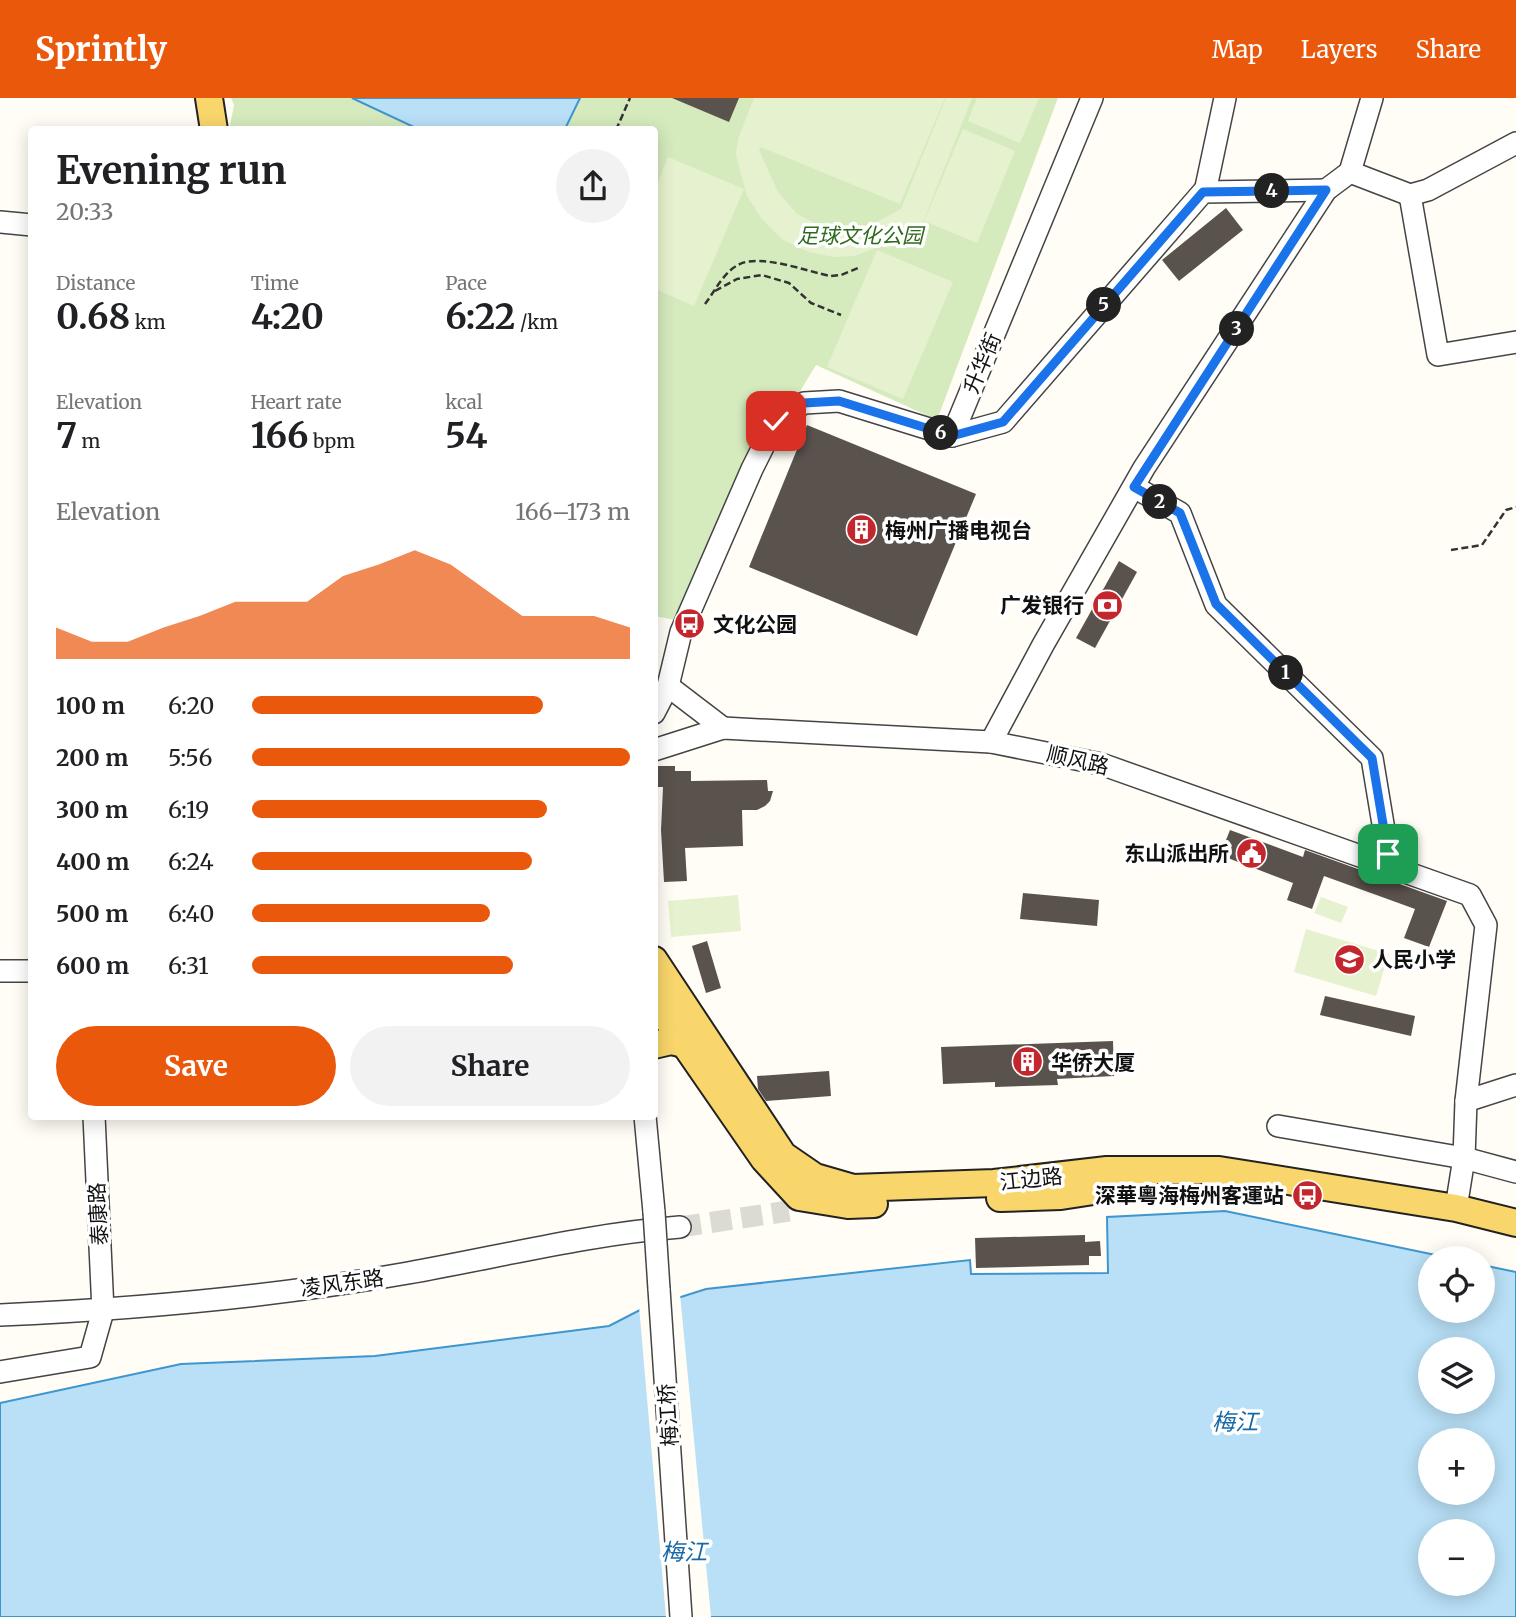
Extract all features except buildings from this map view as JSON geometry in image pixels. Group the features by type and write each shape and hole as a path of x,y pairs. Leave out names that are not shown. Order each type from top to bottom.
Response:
{"main road":[{"path":"209,98 213,126"},
{"path":"228,98 232,126"},
{"name":"江边路","path":"658,966 783,1155 801,1195"},
{"path":"658,1006 764,1160 801,1195"},
{"path":"658,1044 671,1041 685,1044"},
{"name":"江边路","path":"801,1195 853,1188 994,1183 1107,1170 1219,1170 1456,1208 1516,1223"},
{"name":"江边路","path":"801,1195 848,1205 1061,1196 1113,1188 1216,1185 1455,1223 1516,1238"}],"street":[{"name":"升华街","path":"952,436 1092,98"},
{"path":"723,728 661,679 752,469 776,421 804,403 839,401 952,436 1003,422 1205,192 1225,98"},
{"path":"991,741 1134,487 1326,190 1350,172 1372,98"},
{"path":"1350,172 1410,195 1428,190 1516,143"},
{"path":"1205,192 1326,190"},
{"path":"1410,195 1438,355 1516,342"},
{"path":"0,222 28,225"},
{"path":"1134,487 1180,513 1216,604 1372,758 1388,854"},
{"name":"顺风路","path":"658,749 723,728 991,741 1101,764 1470,895 1486,925 1466,1101 1464,1158 1456,1208"},
{"path":"0,971 28,971"},
{"path":"1466,1101 1516,1085"},
{"name":"泰康路","path":"0,1373 90,1357 103,1311 94,1120"},
{"name":"梅江桥","path":"645,1120 681,1617"},
{"path":"1278,1126 1464,1158 1516,1172"},
{"name":"凌风东路","path":"0,1315 103,1311 244,1297 366,1279 621,1231 680,1227"}],"path":[{"path":"618,126 629,98"},
{"path":"705,304 720,281 738,264 757,260 830,276 858,268"},
{"path":"713,293 737,278 762,275 789,283 811,303 841,315"},
{"path":"1451,550 1482,545 1506,510 1516,507"}],"green space":[{"name":"足球文化公园","path":"231,98 1058,98 937,420 816,365 760,457 685,622 658,617 658,126 230,126 234,105"},
{"path":"754,98 945,98 900,204 761,147 759,150 778,192 797,214 822,227 838,230 873,224 901,209 946,98 972,98 919,232 854,256 834,257 809,252 783,240 762,219 747,196 736,155 738,139"},
{"path":"977,98 1039,98 1020,143 968,121"},
{"path":"963,129 1015,151 977,243 924,221"},
{"path":"668,157 744,189 694,306 658,290 658,182"},
{"path":"877,250 953,282 903,399 827,367"},
{"path":"738,895 741,931 671,937 668,901"},
{"path":"1321,897 1348,907 1341,923 1314,913"},
{"path":"1306,929 1389,954 1376,996 1294,972"}],"water":[{"path":"352,98 580,98 566,126 412,126"},
{"name":"梅江","path":"1225,1211 1418,1251 1418,1323 1495,1323 1495,1268 1516,1272 1516,1617 0,1617 0,1403 181,1364 375,1356 609,1326 640,1310 706,1289 970,1260 971,1274 1108,1273 1107,1217"}],"pier":[{"path":"680,1294 711,1617 666,1617 639,1306"}],"tunnel":[{"path":"680,1227 789,1211"}],"place":[{"name":"梅州广播电视台","path":"862,530"},
{"name":"广发银行","path":"1107,605"},
{"name":"文化公园","path":"690,624"},
{"name":"东山派出所","path":"1252,853"},
{"name":"人民小学","path":"1349,959"},
{"name":"华侨大厦","path":"1028,1062"},
{"name":"深華粵海梅州客運站","path":"1307,1195"}],"route":[{"path":"776,421 804,403 839,401 952,436 1003,422 1203,192 1326,190 1134,487 1180,513 1216,604 1372,758 1388,854"}]}
